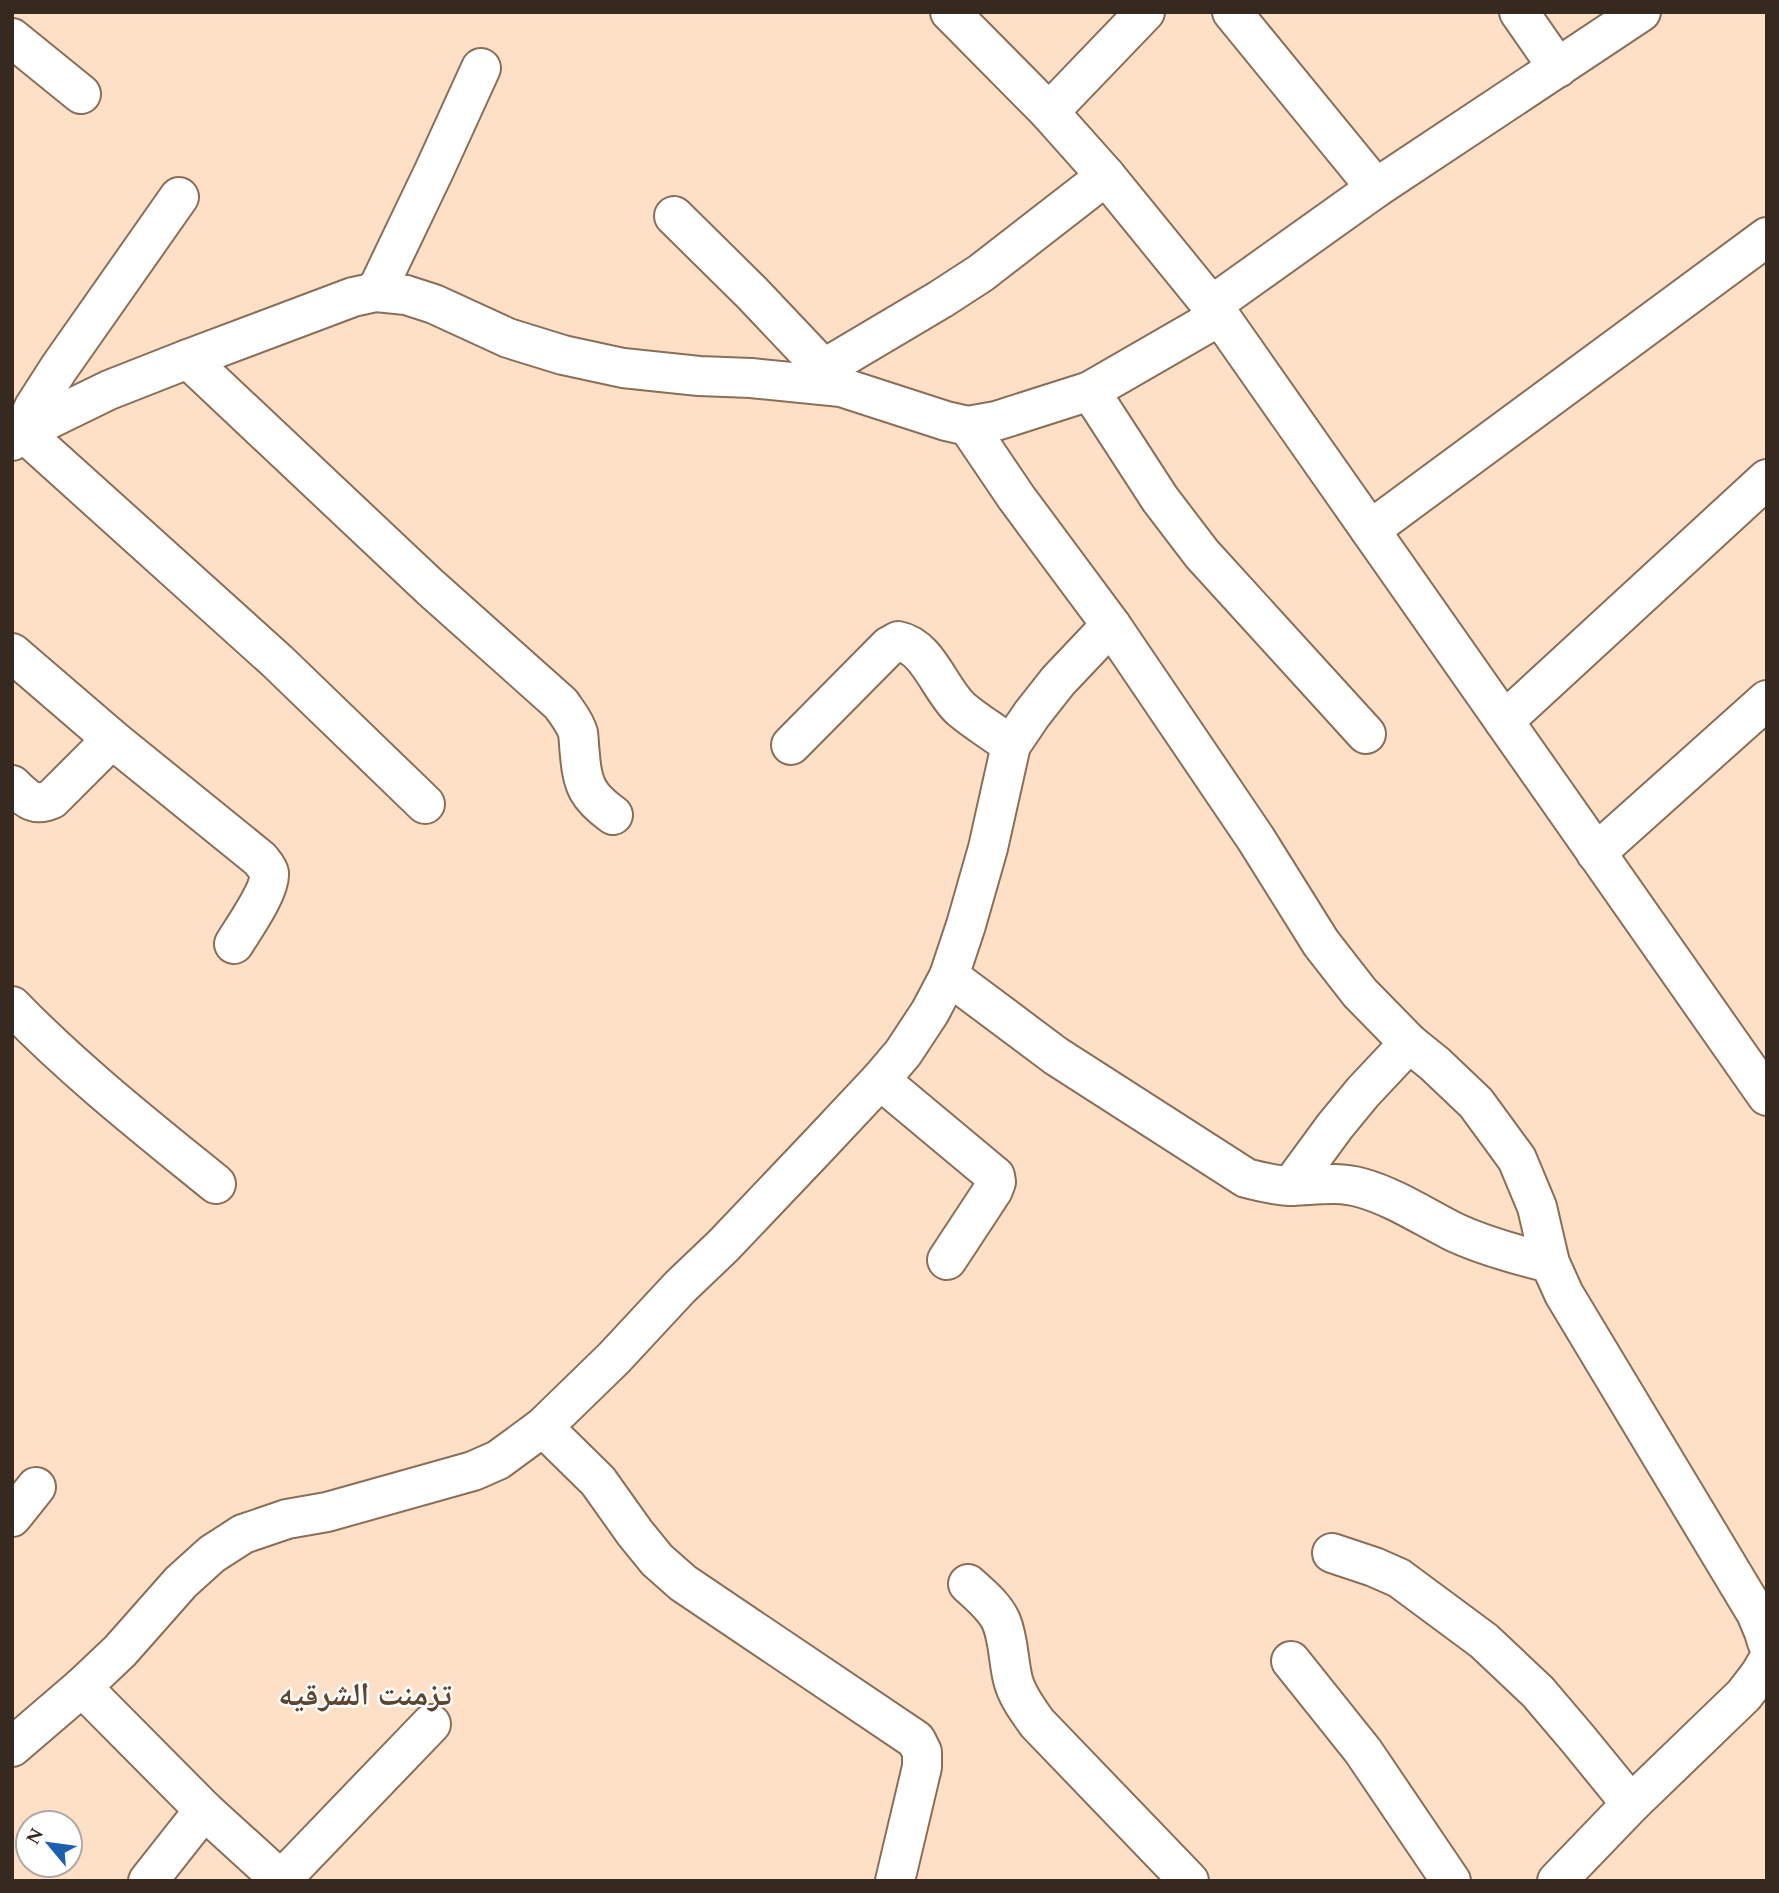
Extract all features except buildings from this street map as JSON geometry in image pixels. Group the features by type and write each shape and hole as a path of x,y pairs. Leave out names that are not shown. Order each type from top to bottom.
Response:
{"street":[{"path":"950,12 1049,112 1106,176 1216,311 1596,853 1755,1054 1767,1096"},
{"path":"1049,112 1145,12"},
{"path":"1232,12 1377,188"},
{"path":"1518,12 1558,68"},
{"path":"18,436 109,390 353,297 376,292 406,295 434,304 508,338 563,355 623,368 699,376 832,378 946,421 968,426 996,421 1090,391 1216,311 1377,188 1641,12"},
{"path":"12,38 81,94"},
{"path":"376,292 481,68"},
{"path":"832,378 981,273 1106,176"},
{"path":"18,436 59,368 179,197"},
{"path":"674,216 832,378"},
{"path":"1370,530 1767,237"},
{"path":"188,359 430,587 561,704 578,732 582,776 588,792 597,804 613,815"},
{"path":"1090,391 1160,499 1202,554 1366,734"},
{"path":"968,426 1016,497 1111,625 1256,839 1321,943 1360,993 1409,1043 1436,1064 1476,1103 1517,1159 1537,1207 1550,1263 1564,1294 1756,1613 1767,1642"},
{"path":"18,436 277,661 425,804"},
{"path":"1504,721 1767,479"},
{"path":"12,1746 82,1687 129,1642 181,1582 212,1554 243,1534 287,1519 327,1512 473,1471 498,1460 543,1427 614,1358 903,1053 930,1013 949,976 988,848 1011,745 1058,681 1111,625"},
{"path":"791,745 889,646 898,641 917,650 947,694 961,709 1011,745"},
{"path":"12,653 260,859 269,875 267,888 234,944"},
{"path":"1596,853 1767,700"},
{"path":"12,785 29,800 37,803 52,799 112,738"},
{"path":"949,976 1056,1056 1246,1178 1291,1186 1340,1184 1363,1188 1399,1203 1456,1233 1513,1254 1550,1263"},
{"path":"12,1006 99,1089 216,1184"},
{"path":"1291,1186 1363,1092 1409,1043"},
{"path":"880,1080 995,1176 993,1190 947,1259"},
{"path":"543,1427 598,1481 657,1560 683,1583 916,1740 922,1752 922,1768 895,1881"},
{"path":"12,1517 36,1487"},
{"path":"1332,1553 1399,1578 1484,1641 1538,1692 1631,1804"},
{"path":"968,1584 990,1604 1000,1620 1009,1649 1013,1682 1024,1705 1037,1723 1189,1881"},
{"path":"1291,1661 1363,1751 1451,1881"},
{"path":"1558,1881 1631,1804 1744,1695 1767,1662"},
{"path":"82,1687 204,1810 281,1880 431,1724"},
{"path":"148,1881 204,1810"}],"district":[{"name":"تزمنت الشرقيه","path":"365,1694"}]}
